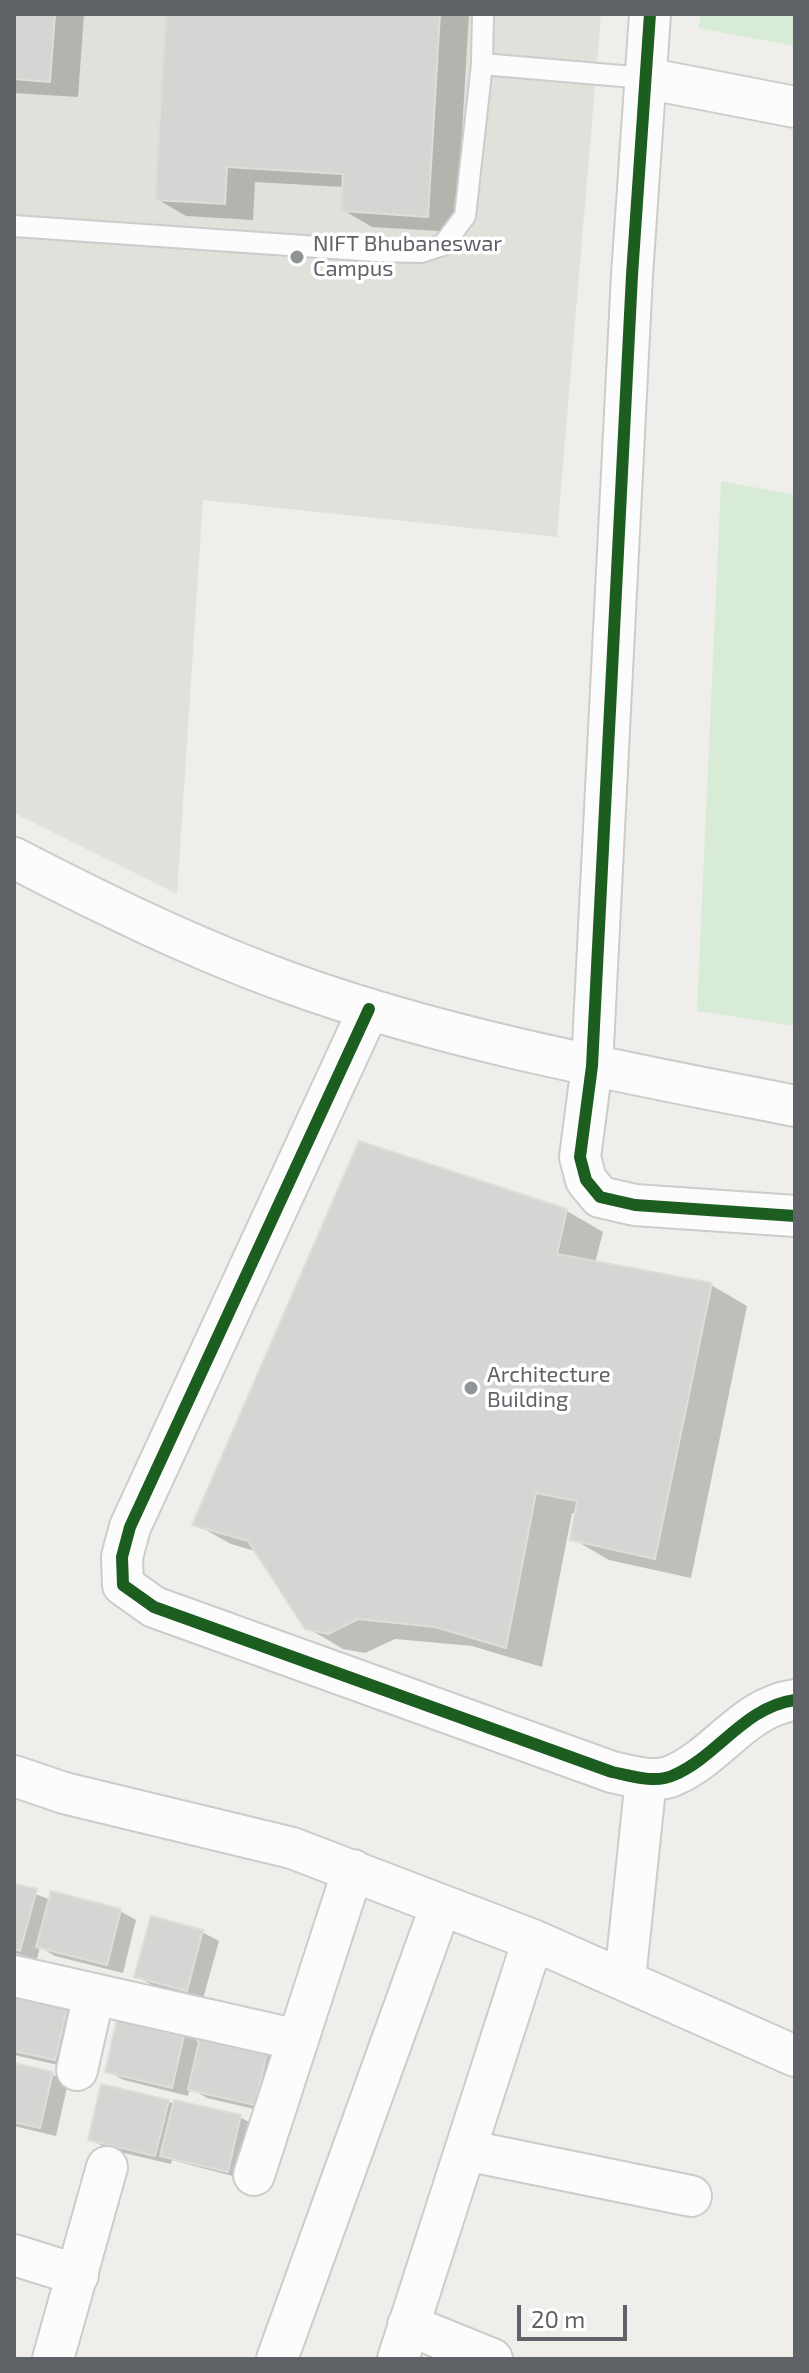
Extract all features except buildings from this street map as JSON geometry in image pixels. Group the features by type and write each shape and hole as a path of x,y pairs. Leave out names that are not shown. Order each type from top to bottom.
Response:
{"street":[{"path":"650,14 592,1066 580,1157 586,1180 600,1197 635,1205 795,1216"},
{"path":"645,78 795,107"},
{"path":"14,858 97,901 274,976 369,1009 592,1066 795,1106"},
{"path":"369,1009 130,1527 122,1557 123,1585 154,1607 612,1772 646,1779 673,1776 755,1714 779,1702 795,1700"},
{"path":"14,1776 64,1793 292,1848 533,1940 795,2056"},
{"path":"625,1979 646,1779"},
{"path":"254,2175 353,1870"},
{"path":"277,2359 441,1905"},
{"path":"492,2359 403,2342 533,1940"},
{"path":"14,1976 298,2040"},
{"path":"77,2070 94,1994"},
{"path":"465,2150 691,2196"},
{"path":"53,2359 107,2167"},
{"path":"14,2255 78,2275"}],"lane":[{"path":"14,226 376,251 421,252 443,245 465,216 482,64 483,14"},
{"path":"482,64 645,78"}],"shaded area":[{"name":"NIFT Bhubaneswar Campus","path":"14,14 601,14 557,537 203,500 177,894 14,813"}],"green space":[{"path":"701,14 795,14 795,46 698,28"},
{"path":"721,481 795,495 795,1026 697,1011"}],"cycle path":[{"path":"650,14 632,275 592,1066 580,1157 586,1180 600,1197 635,1205 795,1216"},
{"path":"369,1009 130,1527 122,1557 123,1585 154,1607 612,1772 635,1777 659,1779 674,1775 690,1767 761,1712 795,1700"}],"place":[{"name":"NIFT Bhubaneswar Campus","path":"297,257"},
{"name":"Architecture Building","path":"471,1388"}]}
